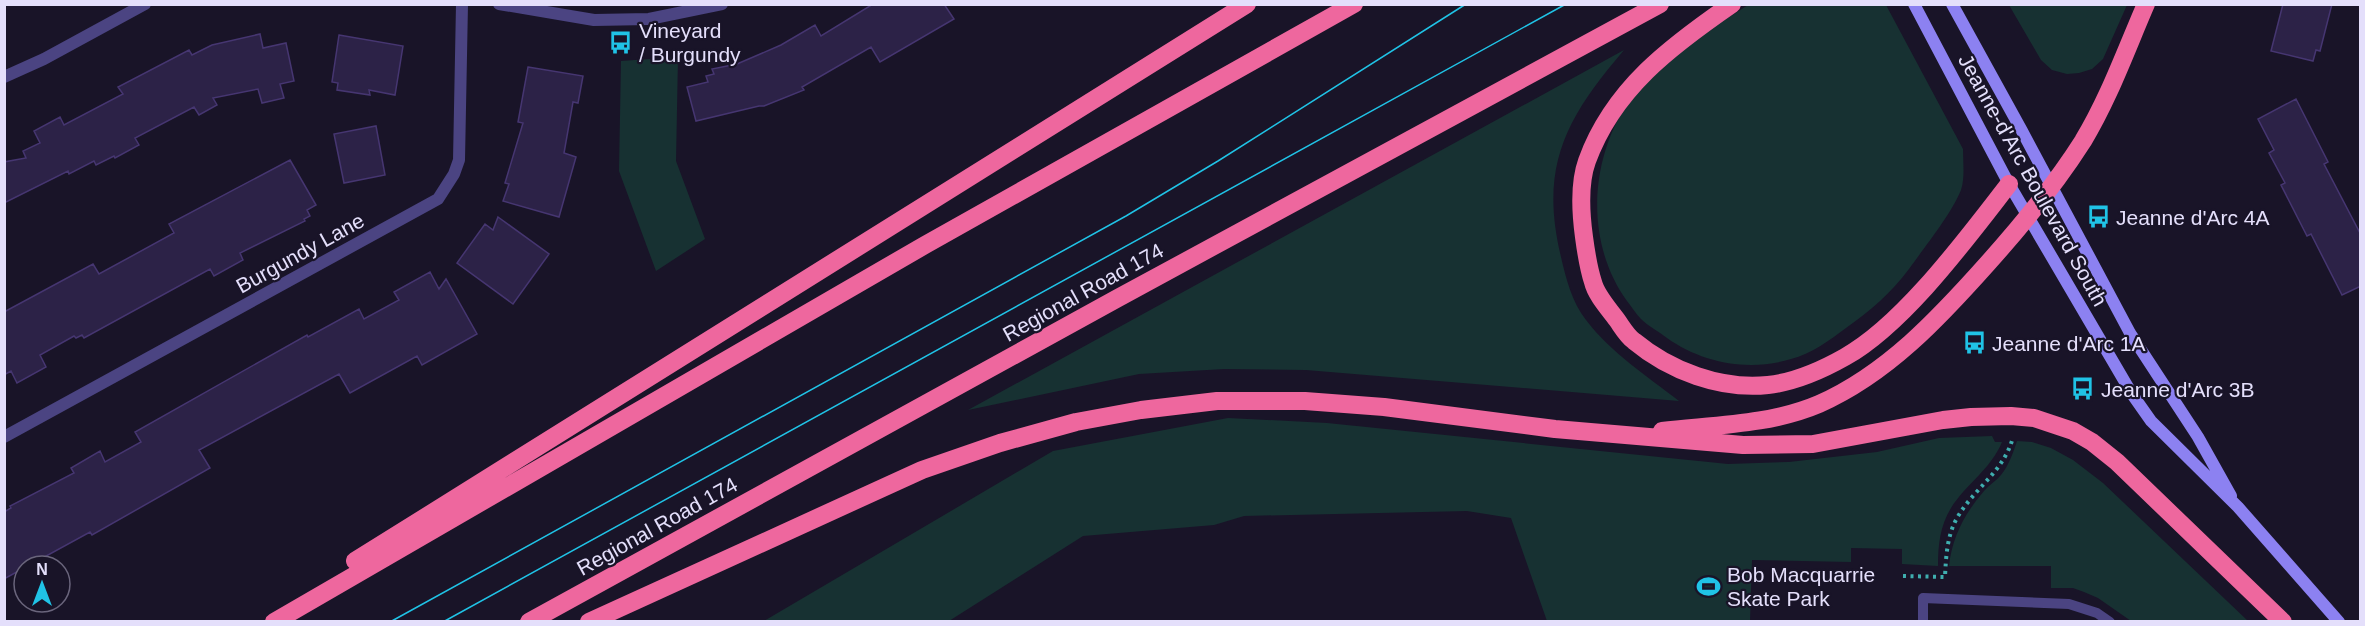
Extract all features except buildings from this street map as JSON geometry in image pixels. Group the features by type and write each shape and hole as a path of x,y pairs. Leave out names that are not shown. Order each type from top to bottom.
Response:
{"highway":[{"path":"259,621 1247,4"},
{"path":"274,621 924,245 1354,4"},
{"name":"Regional Road 174","path":"529,621 1128,292 1660,4"},
{"path":"1732,4 1660,56 1628,88 1604,124 1586,163 1581,210 1593,284 1632,340 1663,362 1691,374 1728,384 1768,385 1807,376 1846,357 1887,327 1933,278 2009,184"},
{"path":"1625,435 1765,420 1818,404 1853,386 1882,367 1936,319 2028,218 2052,188 2095,119 2146,4"},
{"path":"589,621 922,470 1000,443 1076,422 1141,410 1217,400 1305,401 1384,407 1556,429 1723,444 1775,446 1843,440 1915,425 1971,417 2011,416 2051,422 2092,442 2117,462 2283,621"}],"main road":[{"name":"Jeanne-d'Arc Boulevard South","path":"1914,4 2028,218 2144,412 2172,444 2238,507 2339,621"},
{"name":"Jeanne-d'Arc Boulevard South","path":"1952,4 2130,333 2198,437 2238,507"}],"street":[{"path":"4,77 44,59 145,4"},
{"name":"Burgundy Lane","path":"4,437 438,198 454,174 459,160 462,4"},
{"path":"499,4 594,20 649,19 722,4"}],"lane":[{"path":"1923,621 1923,598 2069,604 2097,613 2110,621"}],"path":[{"path":"1903,576 1945,577 1947,546 1957,519 1977,492 1998,470 2013,436"}],"green space":[{"path":"1748,5 1886,5 1963,149 1964,170 1961,190 1951,209 1909,269 1880,301 1833,337 1806,354 1759,365 1726,363 1695,354 1644,322 1627,301 1612,275 1602,248 1598,219 1598,189 1603,160 1612,132 1625,106 1643,83 1666,61"},
{"path":"2009,5 2127,5 2103,59 2092,69 2067,74 2052,70 2041,60"},
{"path":"1624,50 1587,98 1562,145 1553,196 1555,225 1567,282 1586,320 1618,354 1679,401 1306,370 1224,369 1139,374 968,410"},
{"path":"678,57 676,161 705,239 656,271 619,171 621,61"},
{"path":"1228,418 1327,423 1728,464 1789,462 1877,452 1939,438 1992,436 1995,442 2002,442 1992,460 1957,499 1947,515 1940,536 1938,566 1902,564 1902,549 1851,548 1851,562 1752,560 1750,621 1547,621 1511,518 1467,511 1244,516 1214,525 1083,536 949,621 764,621 1053,451"},
{"path":"2017,441 2032,442 2051,448 2073,460 2103,483 2248,621 2131,621 2098,598 2084,592 2073,588 2051,588 2051,566 1949,566 1956,535 1965,517 1984,491 2004,471"}],"tram line":[{"path":"390,622 1126,216 1218,161 1466,4"},
{"path":"443,622 1566,4"}],"place":[{"name":"Vineyard / Burgundy","path":"621,42"},
{"name":"Jeanne d'Arc 4A","path":"2098,217"},
{"name":"Jeanne d'Arc 1A","path":"1974,343"},
{"name":"Jeanne d'Arc 3B","path":"2083,389"},
{"name":"Bob Macquarrie Skate Park","path":"1709,586"}]}
